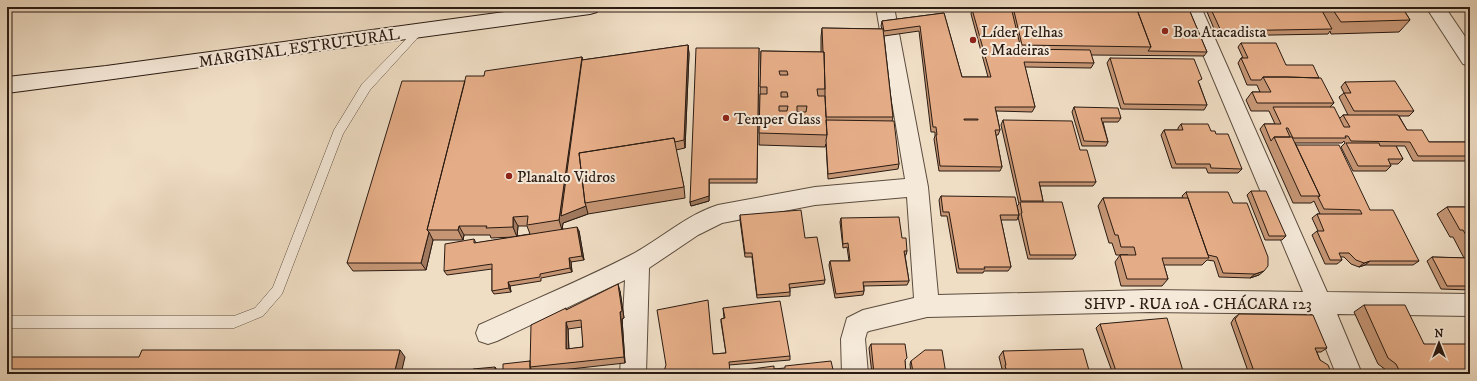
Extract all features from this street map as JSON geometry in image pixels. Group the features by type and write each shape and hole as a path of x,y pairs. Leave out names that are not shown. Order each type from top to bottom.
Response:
{"street":[{"name":"MARGINAL ESTRUTURAL","path":"7,85 114,72 590,7"},
{"path":"885,7 917,187 927,306"},
{"path":"1192,7 1320,303 1349,374"},
{"path":"1435,7 1470,59"},
{"path":"488,333 638,263 690,228 718,214 815,196 917,187"},
{"path":"633,374 638,263"},
{"name":"SHVP - RUA 10A - CHÁCARA 123","path":"855,374 852,339 856,326 863,321 927,306 1150,301 1470,305"}],"lane":[{"path":"7,322 234,322 259,312 278,290 338,133 366,87 419,31"}],"building":[{"path":"985,7 1011,7 1021,49 1090,50 1094,63 1024,62 1035,107 995,107 1000,130 995,130 1002,167 940,166 936,127 933,127 920,26 884,31 882,21 944,13 962,77 991,77 972,9","holes":["964,119 978,120 964,120"]},
{"path":"1013,7 1136,7 1151,47 1022,45"},
{"name":"Boa Atacadista","path":"1136,7 1188,7 1207,52 1148,51 1151,47"},
{"path":"1210,7 1320,7 1332,29 1221,31"},
{"path":"1331,7 1402,7 1410,20 1341,22"},
{"path":"822,28 883,29 893,117 826,117"},
{"path":"1241,43 1276,43 1286,65 1313,65 1319,78 1263,77 1261,80 1251,80 1241,58 1248,58"},
{"path":"688,45 684,140 675,142 674,138 579,153 586,206 561,216 582,60"},
{"name":"Temper Glass","path":"696,48 759,48 757,179 709,179 709,196 690,202"},
{"path":"761,51 824,52 825,89 817,89 818,96 825,96 827,135 759,133 760,94 767,94 767,87 760,87","holes":["779,71 787,71 788,75 780,75","781,92 787,92 788,97 781,97","779,106 788,106 787,111 779,111","797,106 807,106 806,112 797,112"]},
{"name":"Planalto Vidros","path":"582,57 559,220 527,225 528,216 513,217 513,227 486,228 487,226 459,226 458,230 427,230 466,76 484,76 485,71"},
{"path":"1110,58 1194,59 1202,79 1198,81 1207,105 1124,104"},
{"path":"1263,77 1321,78 1334,103 1257,103 1252,92 1271,92"},
{"path":"402,81 465,81 427,230 429,232 421,263 347,263"},
{"path":"1395,81 1414,111 1354,111 1344,93 1351,93 1345,82"},
{"path":"1074,107 1118,108 1121,118 1101,118 1108,142 1084,141"},
{"path":"1273,107 1334,107 1344,127 1350,127 1343,115 1398,115 1407,130 1422,130 1429,142 1470,142 1470,156 1418,156 1410,142 1351,141 1348,136 1345,136 1346,138 1293,138 1288,128 1286,128 1290,137 1274,137 1271,141 1264,124 1281,124"},
{"path":"826,120 894,121 899,164 828,174"},
{"path":"1003,120 1072,121 1080,150 1087,150 1096,182 1039,182 1043,201 1021,201"},
{"path":"1181,124 1208,124 1211,131 1215,131 1216,134 1228,134 1242,169 1211,168 1210,164 1176,164 1164,130 1183,130"},
{"path":"1274,137 1292,137 1320,196 1301,196"},
{"path":"674,138 684,187 585,203 579,153"},
{"path":"1346,143 1379,143 1380,146 1396,146 1403,159 1388,159 1391,166 1358,166"},
{"path":"1296,145 1339,145 1370,210 1393,210 1419,261 1370,261 1364,263 1356,260 1349,253 1339,253 1342,260 1330,260 1317,231 1324,231 1317,214 1362,214 1360,210 1324,209 1318,197 1320,196"},
{"path":"1251,191 1266,191 1286,236 1269,236"},
{"path":"1186,192 1228,192 1233,203 1247,203 1268,257 1268,266 1264,271 1255,274 1223,273 1217,257 1208,255"},
{"path":"941,196 1015,197 1019,215 1000,215 1011,267 959,269 949,212 943,212"},
{"path":"1103,198 1188,198 1209,258 1162,258 1168,279 1127,279 1120,255 1136,255 1134,247 1121,247 1118,235 1115,235"},
{"path":"1020,202 1062,202 1076,255 1030,255"},
{"path":"1447,207 1470,207 1470,242 1463,230 1460,230"},
{"path":"801,210 805,238 817,237 825,280 789,284 790,292 757,295 752,253 745,253 740,215"},
{"path":"899,217 902,238 906,238 907,251 904,251 909,281 863,282 864,291 836,294 830,261 850,261 848,243 843,244 841,218"},
{"path":"577,227 582,256 569,258 570,268 540,274 540,277 508,282 509,288 492,291 492,264 444,271 445,244 474,239 474,243"},
{"path":"1432,257 1470,258 1470,286 1447,286"},
{"path":"618,284 622,311 620,312 624,357 530,367 531,325 566,308 566,310","holes":["581,320 583,347 566,349 566,322"]},
{"path":"708,300 713,354 726,353 721,319 725,318 723,308 780,301 790,356 729,362 730,372 774,366 774,369 785,368 785,366 831,361 834,374 715,374 715,370 709,370 710,374 663,374 666,365 657,310"},
{"path":"1364,305 1405,305 1424,344 1469,344 1470,374 1401,374 1396,364 1388,358"},
{"path":"1239,314 1313,315 1327,348 1315,348 1320,360 1328,365 1332,374 1255,374 1235,319"},
{"path":"1167,318 1183,371 1167,373 1165,371 1117,374 1100,324"},
{"path":"871,344 905,344 907,358 905,360 906,374 874,374"},
{"path":"1083,349 1090,374 1007,374 1003,351"},
{"path":"142,350 400,350 394,374 7,374 7,357 139,357"},
{"path":"925,350 942,350 946,374 911,374 913,372 911,361"},
{"path":"530,361 530,374 495,374 503,373 503,364"},
{"path":"495,367 495,374 473,374 473,369"}],"place":[{"name":"Boa Atacadista","path":"1165,31"},
{"name":"Líder Telhas e Madeiras","path":"973,40"},
{"name":"Temper Glass","path":"726,118"},
{"name":"Planalto Vidros","path":"509,176"}]}
